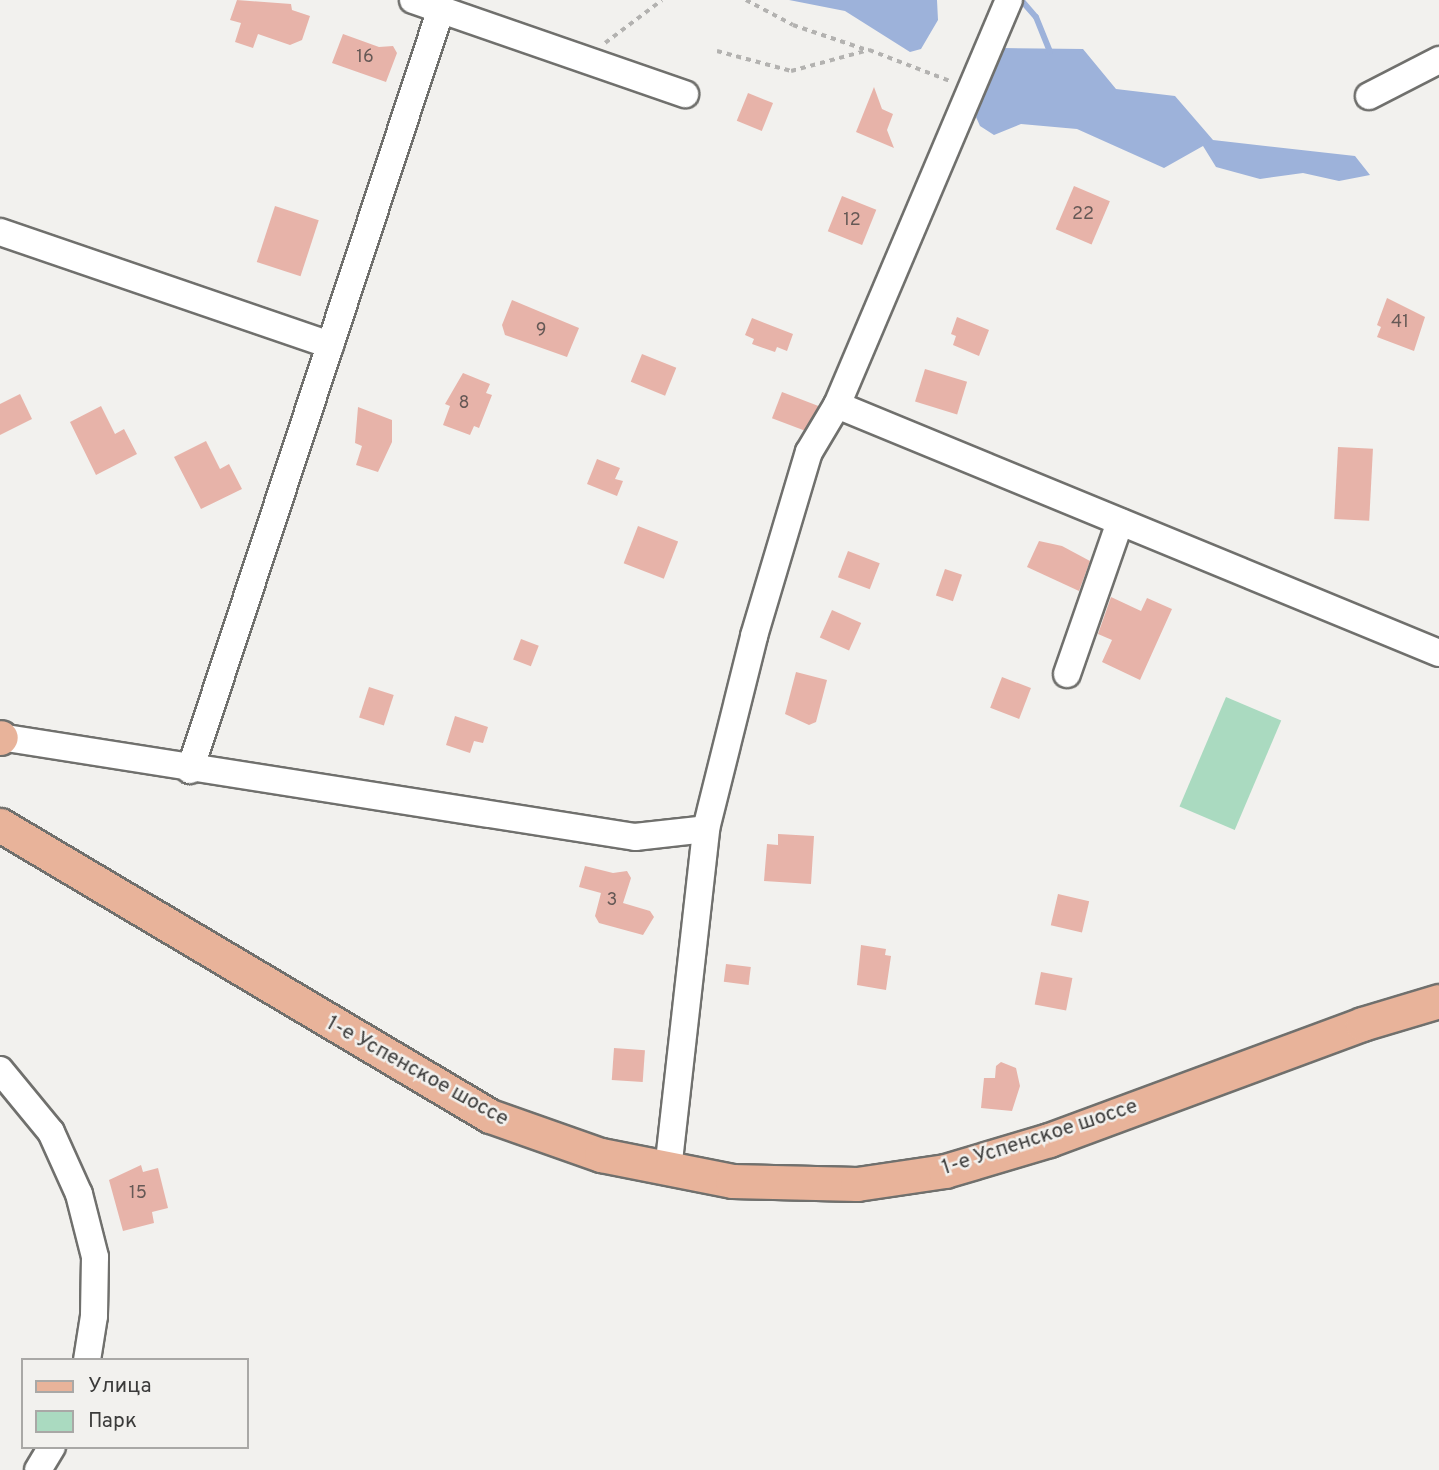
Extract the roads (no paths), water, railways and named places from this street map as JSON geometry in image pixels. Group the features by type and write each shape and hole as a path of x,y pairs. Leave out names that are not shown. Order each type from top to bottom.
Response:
{"main road":[{"name":"1-е Успенское шоссе","path":"0,825 491,1116 601,1155 732,1181 844,1184 945,1171 1049,1140 1362,1024 1439,1001"}],"street":[{"path":"413,0 685,94"},
{"path":"668,1170 706,828 754,636 809,452 838,405 1009,0"},
{"path":"190,770 441,9"},
{"path":"1369,96 1439,60"},
{"path":"0,232 330,345"},
{"path":"838,405 1439,653"},
{"path":"1067,674 1121,522"},
{"path":"0,737 190,770 635,838 706,828"},
{"path":"0,1070 51,1132 79,1194 95,1257 94,1316 87,1358"},
{"path":"38,1470 51,1449"}],"water":[{"path":"789,0 937,0 938,20 921,49 910,52 845,11"},
{"path":"1002,48 1083,49 1116,89 1175,96 1213,140 1355,156 1370,175 1339,181 1303,173 1260,179 1216,167 1203,146 1164,168 1077,129 1021,124 994,135 980,126 976,117"}],"waterway":[{"path":"1022,1 1036,17 1050,51"}]}
